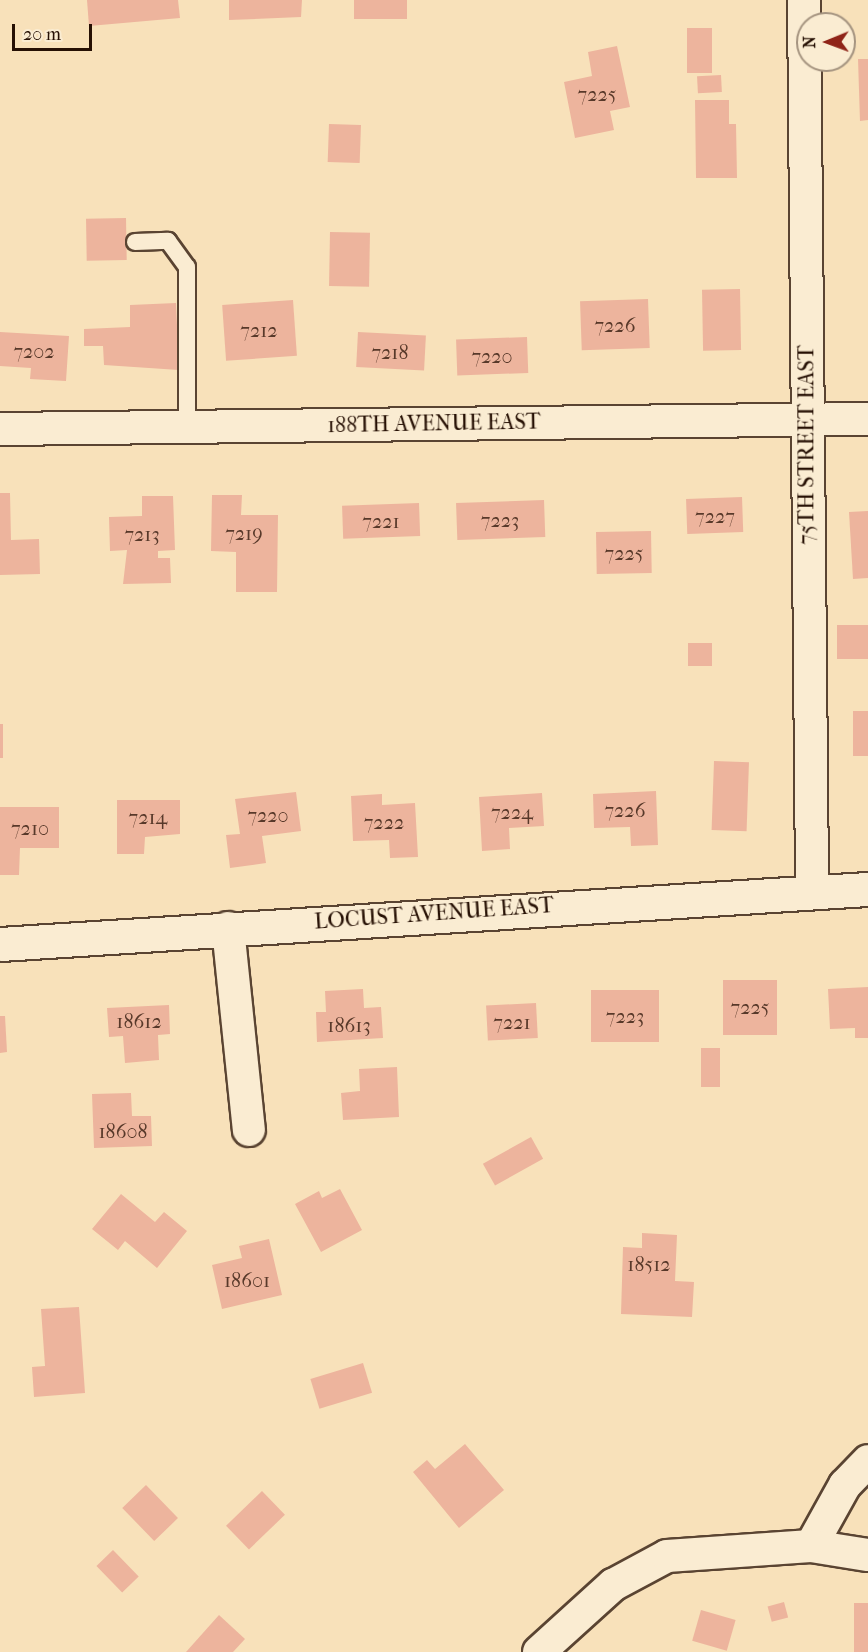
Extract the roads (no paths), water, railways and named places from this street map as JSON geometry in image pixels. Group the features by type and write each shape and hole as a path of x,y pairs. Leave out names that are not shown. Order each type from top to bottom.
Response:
{"street":[{"name":"75TH STREET EAST","path":"804,0 812,890"},
{"name":"188TH AVENUE EAST","path":"0,429 868,419"},
{"name":"LOCUST AVENUE EAST","path":"0,944 812,890 868,889"},
{"path":"228,928 249,1130"},
{"path":"811,1546 845,1485 868,1461"},
{"path":"539,1652 613,1585 667,1556 811,1546 868,1555"}],"lane":[{"path":"135,242 168,241 186,267 187,427"}]}
